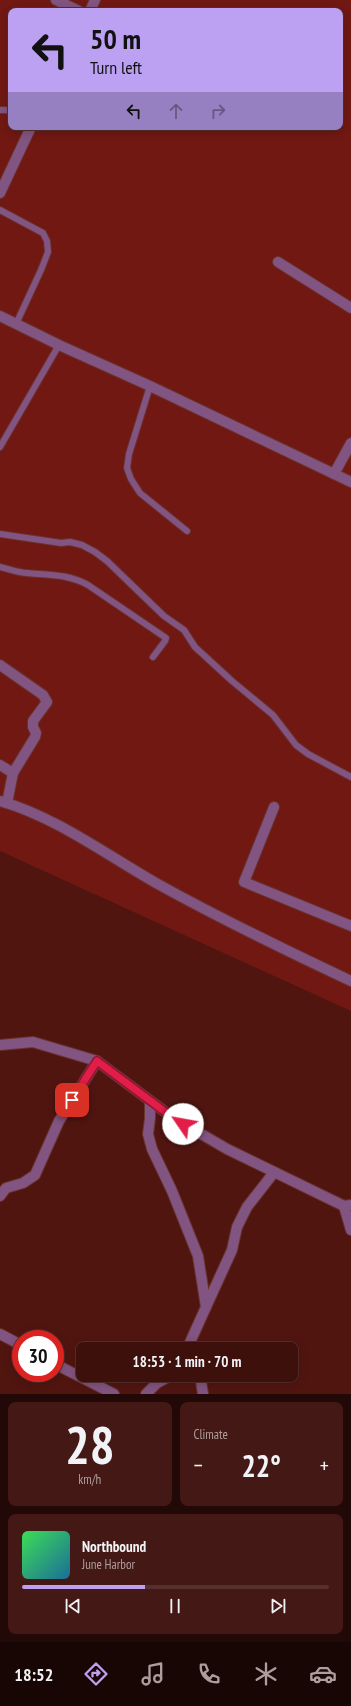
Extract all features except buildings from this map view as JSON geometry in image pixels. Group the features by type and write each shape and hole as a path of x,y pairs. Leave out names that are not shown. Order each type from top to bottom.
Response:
{"street":[{"path":"56,0 73,8"},
{"path":"0,193 30,130"},
{"path":"278,262 351,308"},
{"path":"0,316 351,482"},
{"path":"334,474 351,443"},
{"path":"0,665 43,695 47,702 33,721 33,727 36,733 35,737 13,773 4,802 30,812 68,831 180,897 351,981"},
{"path":"0,765 13,773"},
{"path":"274,807 244,882 351,926"},
{"path":"0,1045 33,1042 97,1061 172,1117 227,1149 348,1205 351,1230"},
{"path":"0,1196 6,1188 23,1183 35,1175 59,1121 97,1061"},
{"path":"150,1100 148,1134 152,1149 172,1191 198,1256 206,1307"},
{"path":"192,1342 232,1250 237,1227 247,1207 272,1174"},
{"path":"0,1334 12,1340"},
{"path":"64,1369 114,1394"},
{"path":"146,1394 160,1382"},
{"path":"201,1382 203,1394"}],"lane":[{"path":"0,210 43,233 48,252 16,324"},
{"path":"0,447 59,345"},
{"path":"150,386 128,454 127,468 131,479 140,494 187,531"},
{"path":"0,534 61,543 70,542 82,544 95,552 123,575 164,616 184,630 195,647 232,681 273,715 296,745 317,759 351,777"},
{"path":"0,567 26,573 64,575 77,579 88,585 166,638 153,656"}],"shaded area":[{"path":"0,0 351,0 351,1011 0,851"}],"route":[{"path":"72,1100 97,1061 183,1124"}]}
